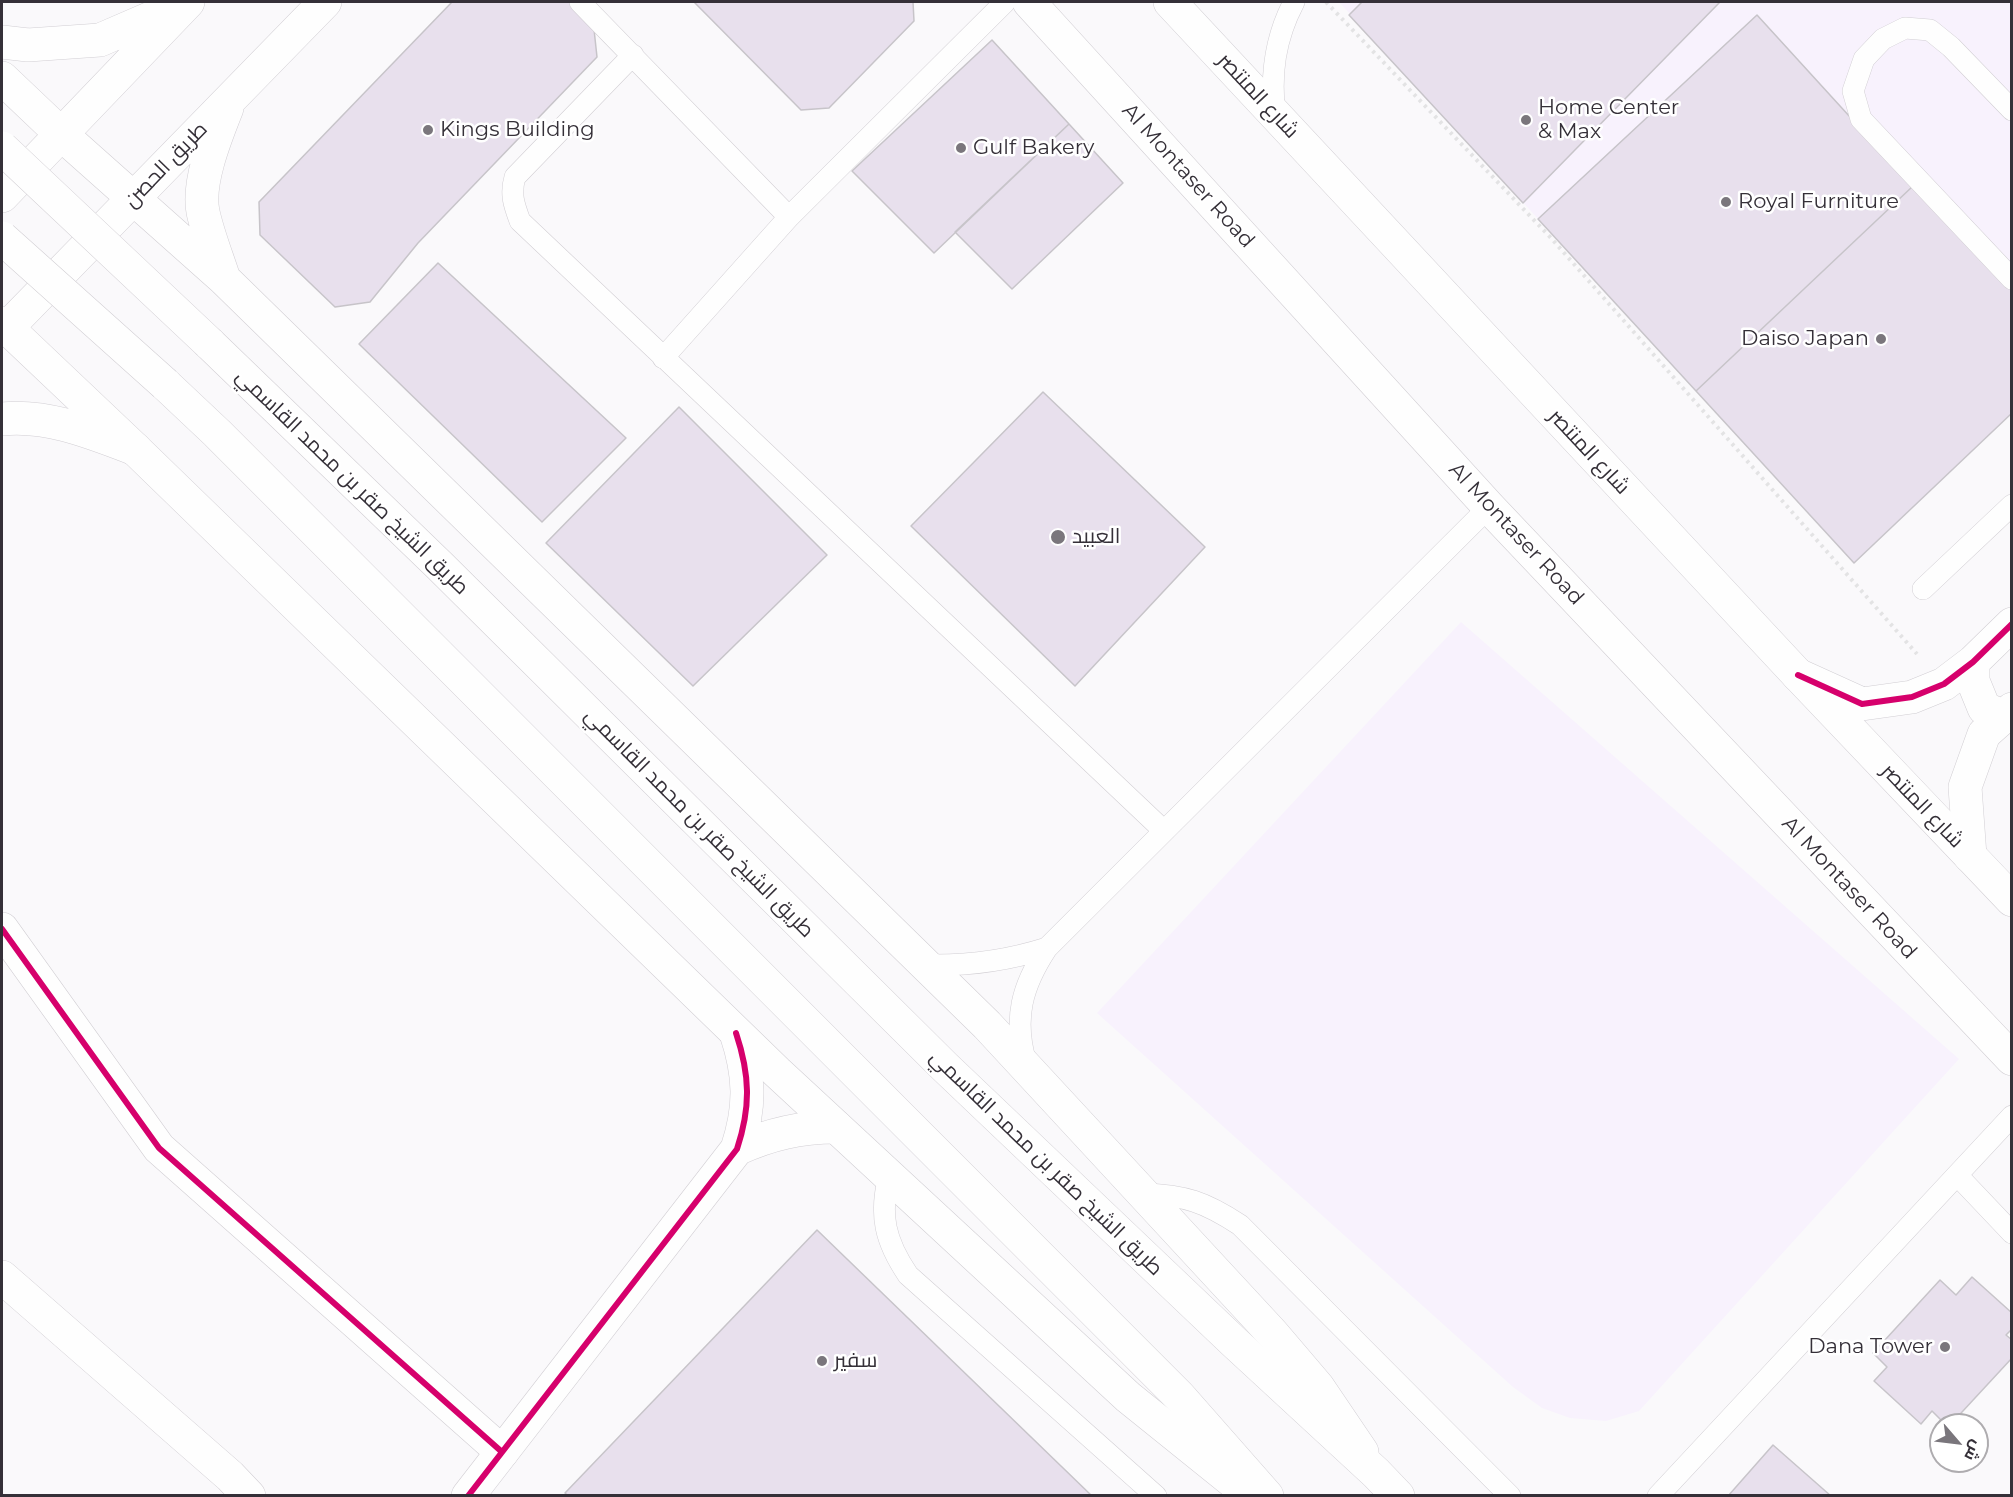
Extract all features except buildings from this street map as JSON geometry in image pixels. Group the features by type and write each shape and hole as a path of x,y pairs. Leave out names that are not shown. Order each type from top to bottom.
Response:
{"main road":[{"path":"2,42 28,45 99,40 187,2"},
{"path":"2,196 187,2"},
{"name":"طريق الحصن","path":"3,328 325,2"},
{"name":"Al Montaser Road","path":"1029,2 1489,507 2012,1059"},
{"name":"شارع المنتصر","path":"1170,2 1798,675 2012,900"},
{"path":"2,78 61,134 224,279 987,1025 1272,1333 1318,1387 1387,1484"},
{"path":"224,279 203,211 205,177 213,144 231,98"},
{"name":"طريق الشيخ صقر بن محمد القاسمي","path":"2,148 209,343 449,575 945,1066 1234,1342 1387,1484"},
{"path":"2,238 217,433 1171,1388 1267,1496"},
{"path":"3,328 135,449 736,1033 836,1127 1128,1397 1251,1496"},
{"path":"2,419 49,421 91,432 135,449"},
{"path":"1798,675 1862,704 1912,697 1944,684 1973,662 2012,624"},
{"path":"1973,662 1973,681 1983,708 2008,713"},
{"path":"1970,856 1965,787 1984,734 2008,713"},
{"path":"2,929 159,1148 502,1452"},
{"path":"469,1495 737,1149 745,1126 748,1103 744,1055 736,1033"},
{"path":"737,1149 795,1129 836,1127"},
{"path":"2,1277 231,1476 249,1496"}],"lane":[{"path":"580,2 789,217"},
{"path":"663,358 789,217 1005,2"},
{"path":"1275,115 1272,69 1283,23 1294,2"},
{"path":"2012,110 1951,46 1930,30 1905,28 1883,39 1864,59 1853,91 1861,119 2012,279"},
{"path":"633,55 515,177 511,189 513,204 520,221 1163,830"},
{"path":"1923,589 2012,505"},
{"path":"1027,1068 1019,1027 1020,1006 1026,985 1047,948 1489,507"},
{"path":"926,965 992,963 1047,948"},
{"path":"1658,1496 2012,1116"},
{"path":"1957,1175 2012,1233"},
{"path":"889,1176 884,1196 884,1217 888,1238 909,1275 1156,1496"},
{"path":"1143,1194 1169,1195 1194,1200 1218,1210 1240,1225 1510,1496"}],"path":[{"path":"1325,2 1551,238 1944,684"}],"shaded area":[{"path":"1339,2 2011,2 2011,413 1854,563"},
{"path":"1461,622 1959,1059 1639,1411 1606,1421 1570,1418 1542,1408 1513,1387 1097,1013"}],"cycle path":[{"path":"1798,675 1862,704 1912,697 1944,684 1973,662 2012,624"},
{"path":"2,929 159,1148 502,1452"},
{"path":"468,1496 737,1149 745,1119 747,1091 744,1063 736,1033"}],"place":[{"name":"Home Center & Max","path":"1526,120"},
{"name":"Kings Building","path":"428,130"},
{"name":"Gulf Bakery","path":"961,148"},
{"name":"Royal Furniture","path":"1726,202"},
{"name":"Daiso Japan","path":"1881,339"},
{"name":"العبيد","path":"1058,537"},
{"name":"Dana Tower","path":"1945,1347"},
{"name":"سفير","path":"822,1361"}]}
